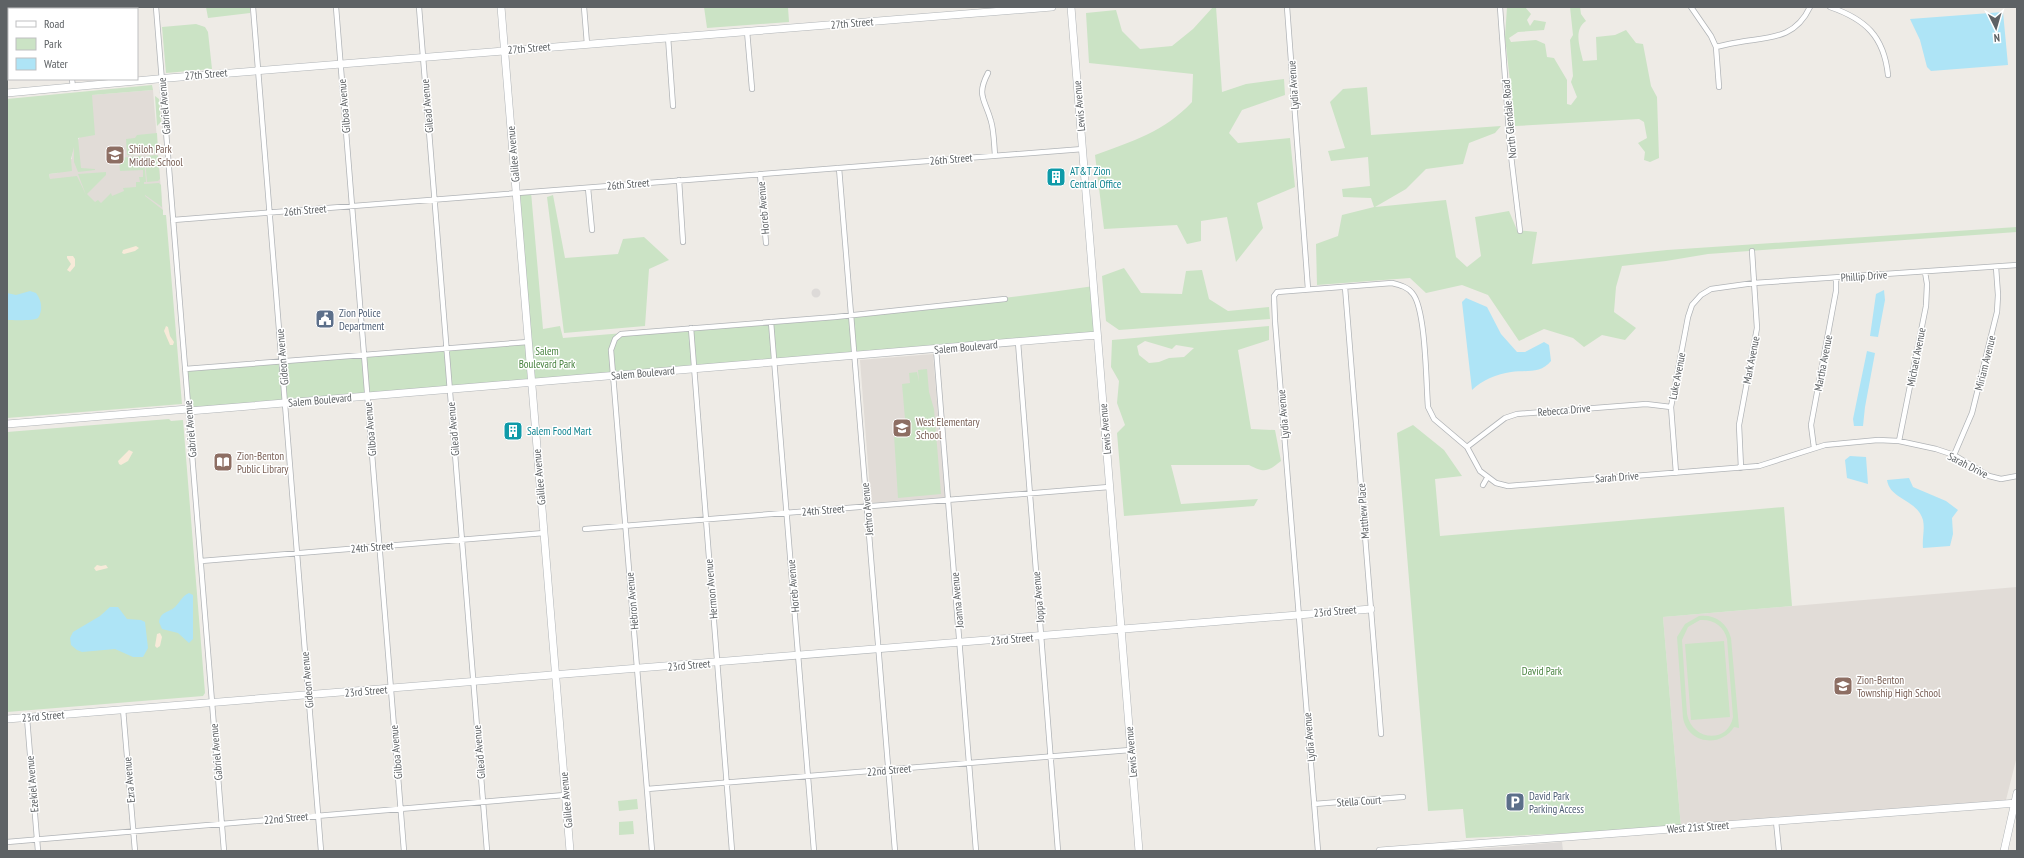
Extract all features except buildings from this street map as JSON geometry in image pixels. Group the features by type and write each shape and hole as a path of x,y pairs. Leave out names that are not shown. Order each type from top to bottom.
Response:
{"street":[{"name":"Gabriel Avenue","path":"156,7 224,851"},
{"name":"Gideon Avenue","path":"253,7 321,851"},
{"name":"Gilboa Avenue","path":"336,7 404,851"},
{"name":"Gilead Avenue","path":"419,7 487,851"},
{"name":"Galilee Avenue","path":"501,7 570,851"},
{"path":"584,7 587,44"},
{"name":"27th Street","path":"7,93 258,70 1052,7"},
{"name":"Lewis Avenue","path":"1071,7 1139,851"},
{"name":"Lydia Avenue","path":"1287,7 1308,289 1277,292 1274,296 1318,851"},
{"name":"North Glendale Road","path":"1500,7 1510,147 1520,231"},
{"path":"1691,7 1711,36 1716,47 1719,87"},
{"path":"1716,47 1738,42 1771,38 1785,34 1796,28 1810,7"},
{"path":"1830,7 1860,20 1873,33 1882,46 1887,60 1888,75"},
{"path":"747,31 752,89"},
{"path":"668,37 673,106"},
{"path":"988,73 982,86 983,98 992,121 995,155"},
{"path":"72,80 73,88"},
{"name":"26th Street","path":"173,220 1083,149"},
{"name":"Jethro Avenue","path":"839,168 895,851"},
{"name":"Horeb Avenue","path":"760,174 766,242"},
{"path":"679,180 683,242"},
{"path":"588,188 592,230"},
{"name":"Mark Avenue","path":"1741,468 1739,425 1757,328 1752,251"},
{"name":"Phillip Drive","path":"1710,289 1754,283 2017,265"},
{"name":"Miriam Avenue","path":"1954,456 1972,413 1997,312 1998,295 1996,267"},
{"name":"Michael Avenue","path":"1899,442 1926,306 1927,284 1925,272"},
{"name":"Martha Avenue","path":"1814,448 1811,425 1836,292 1836,278"},
{"path":"1308,289 1392,283 1403,286 1412,293 1420,310 1428,407 1434,419 1467,447 1480,471 1487,478 1482,485"},
{"name":"Matthew Place","path":"1345,287 1381,734"},
{"name":"Luke Avenue","path":"1676,473 1671,407 1690,311 1692,305 1701,295 1710,289"},
{"path":"691,328 771,322 1005,299"},
{"name":"Horeb Avenue","path":"771,322 814,851"},
{"name":"Hebron Avenue","path":"652,851 611,350 615,339 621,334 691,328"},
{"name":"Hermon Avenue","path":"691,328 732,851"},
{"name":"Salem Boulevard","path":"7,424 450,390 1098,335"},
{"path":"185,369 528,342"},
{"name":"Joppa Avenue","path":"1018,342 1058,851"},
{"name":"Joanna Avenue","path":"936,349 976,851"},
{"name":"Rebecca Drive","path":"1467,447 1505,418 1517,414 1646,404 1671,407"},
{"name":"Sarah Drive","path":"1487,478 1508,486 1741,468 1775,462 1814,448 1852,441 1899,442 1936,449 1954,456 1989,476 2001,479 2017,476"},
{"name":"24th Street","path":"585,530 1110,487"},
{"name":"24th Street","path":"201,561 544,533"},
{"name":"23rd Street","path":"7,719 123,709 212,704 1041,637 1371,608"},
{"name":"Ezra Avenue","path":"123,709 135,851"},
{"name":"Ezekiel Avenue","path":"27,718 38,851"},
{"name":"22nd Street","path":"647,789 1130,750"},
{"path":"2004,851 2016,804 2017,793"},
{"name":"22nd Street","path":"7,842 565,795"},
{"name":"Stella Court","path":"1314,804 1403,797"},
{"name":"West 21st Street","path":"1380,851 2016,804"},
{"path":"1776,821 1778,851"}],"shaded area":[{"name":"Shiloh Park Middle School","path":"153,90 163,215 83,221 50,179 49,174 58,173 58,160 72,159 73,147 80,137 92,95"},
{"path":"816,288 821,293 816,298 811,293"},
{"name":"West Elementary School","path":"933,354 945,497 871,503 860,360"},
{"name":"Zion-Benton Township High School","path":"2017,587 2017,756 2006,800 1681,828 1663,617"},
{"path":"1562,842 1563,851 1450,851"}],"green space":[{"path":"206,7 250,7 250,13 208,18"},
{"path":"704,7 788,7 789,22 707,28"},
{"path":"1213,7 1216,7 1222,92 1246,84 1284,79 1285,95 1242,110 1229,133 1238,143 1290,138 1295,187 1257,203 1263,228 1236,262 1227,217 1201,221 1201,241 1187,244 1177,225 1104,229 1095,155 1135,140 1159,128 1181,112 1192,102 1193,74 1089,63 1086,13 1116,10 1122,31 1140,49 1172,46 1193,29"},
{"path":"1507,7 1525,7 1531,14 1527,20 1530,26 1534,20 1546,22 1544,30 1518,32 1509,38 1511,42 1536,40 1545,44 1547,57 1554,58 1567,80 1567,104 1571,105 1577,97 1571,82 1573,76 1570,40 1573,35 1570,7 1580,7 1581,14 1586,21 1580,29 1578,39 1583,61 1597,60 1596,37 1615,35 1626,30 1636,43 1643,44 1651,86 1657,97 1659,158 1650,162 1644,160 1645,152 1638,143 1647,138 1644,122 1639,119 1515,126 1505,37"},
{"path":"196,24 205,27 208,32 212,69 166,73 162,27"},
{"path":"152,85 153,90 92,95 95,135 78,138 81,168 95,170 78,172 74,162 74,147 71,159 72,171 49,174 50,179 77,176 86,195 78,174 106,172 106,175 87,194 95,202 98,200 101,203 111,193 112,196 124,191 123,188 136,187 136,182 140,182 139,177 143,177 143,170 120,171 119,158 141,156 144,159 146,182 144,182 144,184 159,183 161,185 162,207 145,196 163,210 163,215 166,215 182,404 7,418 7,99"},
{"path":"1367,87 1371,135 1501,126 1495,133 1469,143 1463,164 1426,169 1406,189 1375,207 1446,200 1456,257 1467,267 1481,256 1475,217 1509,211 1517,230 1537,232 1532,264 1667,250 2017,227 2017,232 1708,254 1622,266 1616,287 1614,312 1636,328 1625,340 1602,335 1584,347 1573,338 1544,329 1519,341 1488,295 1462,285 1426,293 1410,278 1317,285 1316,244 1338,236 1342,215 1374,207 1371,198 1343,197 1342,189 1370,186 1368,157 1331,161 1328,151 1345,148 1330,102 1343,89"},
{"path":"155,96 159,99 161,122 157,126"},
{"path":"157,133 158,151 156,153 127,155 126,139 135,138 137,135"},
{"path":"147,156 158,156 160,179 158,181 147,182 145,159"},
{"name":"Salem Boulevard Park","path":"531,192 543,329 560,326 563,338 895,310 1094,286 1097,335 189,411 185,369 528,342 516,193"},
{"path":"553,195 565,258 618,254 623,239 644,237 669,260 649,269 645,326 564,333 547,197"},
{"path":"1124,268 1141,293 1182,294 1186,271 1202,270 1209,299 1228,311 1269,307 1270,319 1119,330 1106,321 1102,276"},
{"path":"1269,326 1269,340 1238,350 1251,429 1275,430 1281,461 1266,470 1249,465 1171,465 1181,504 1258,499 1254,506 1124,516 1117,433 1125,425 1117,403 1119,381 1111,367 1112,340","holes":["1145,341 1172,349 1176,345 1194,348 1184,357 1169,358 1159,362 1149,363 1139,355 1137,346"]},
{"path":"927,369 929,392 934,409 941,494 898,498 893,420 905,419 902,384 910,383 909,373 917,372 919,382 918,370"},
{"path":"169,419 171,421 183,420 205,693 203,696 7,712 7,432"},
{"name":"David Park","path":"1413,425 1444,450 1462,476 1435,479 1440,536 1784,507 1792,606 1663,617 1681,828 1466,838 1463,809 1428,811 1397,433"},
{"path":"1699,616 1710,616 1723,623 1731,638 1739,728 1734,727 1728,734 1721,738 1706,740 1698,738 1686,727 1683,718 1677,637 1685,624","holes":["1700,620 1717,624 1726,634 1733,717 1730,726 1724,732 1718,735 1710,736 1702,734 1696,730 1690,723 1687,714 1682,640 1688,627"]},
{"path":"1724,641 1730,717 1691,720 1685,644"},
{"path":"637,799 638,809 619,811 618,801"},
{"path":"633,821 634,834 619,835 619,822"}],"sand":[{"path":"136,246 139,248 135,251 124,254 122,253 123,250"},
{"path":"67,256 73,256 75,259 75,266 70,272 67,270 71,264"},
{"path":"166,326 168,327 170,336 174,342 173,345 170,345 164,331"},
{"path":"129,450 133,452 128,461 121,465 119,464 118,461"},
{"path":"97,565 106,565 108,568 96,571 94,568"},
{"path":"160,633 162,637 160,646 157,648 155,646 157,634"}],"water":[{"path":"2003,12 2008,65 1931,71 1927,67 1920,40 1910,19"},
{"path":"1884,290 1885,300 1878,337 1870,336 1876,294"},
{"path":"30,291 36,293 41,302 41,312 38,318 28,320 7,320 7,293 16,295"},
{"path":"1466,298 1487,307 1501,334 1517,352 1525,352 1544,342 1549,345 1551,361 1538,370 1500,374 1485,380 1472,390 1462,302"},
{"path":"1867,351 1875,353 1863,426 1854,426 1853,419"},
{"path":"1850,456 1866,457 1868,484 1847,478 1845,460"},
{"path":"1909,478 1913,487 1946,501 1958,510 1952,518 1953,534 1950,546 1923,548 1924,524 1920,513 1910,503 1893,492 1889,487 1887,480"},
{"path":"189,593 193,595 193,639 189,643 178,633 162,629 159,622 163,614 175,607 183,597"},
{"path":"110,607 118,607 127,619 141,620 145,622 148,648 143,657 133,657 115,649 82,652 71,645 70,638 73,632 100,616"}],"place":[{"name":"Shiloh Park Middle School","path":"115,155"},
{"name":"AT&T Zion Central Office","path":"1056,177"},
{"name":"Zion Police Department","path":"325,319"},
{"name":"West Elementary School","path":"902,428"},
{"name":"Salem Food Mart","path":"513,431"},
{"name":"Zion-Benton Public Library","path":"223,462"},
{"name":"Zion-Benton Township High School","path":"1843,686"},
{"name":"David Park Parking Access","path":"1515,802"}]}
